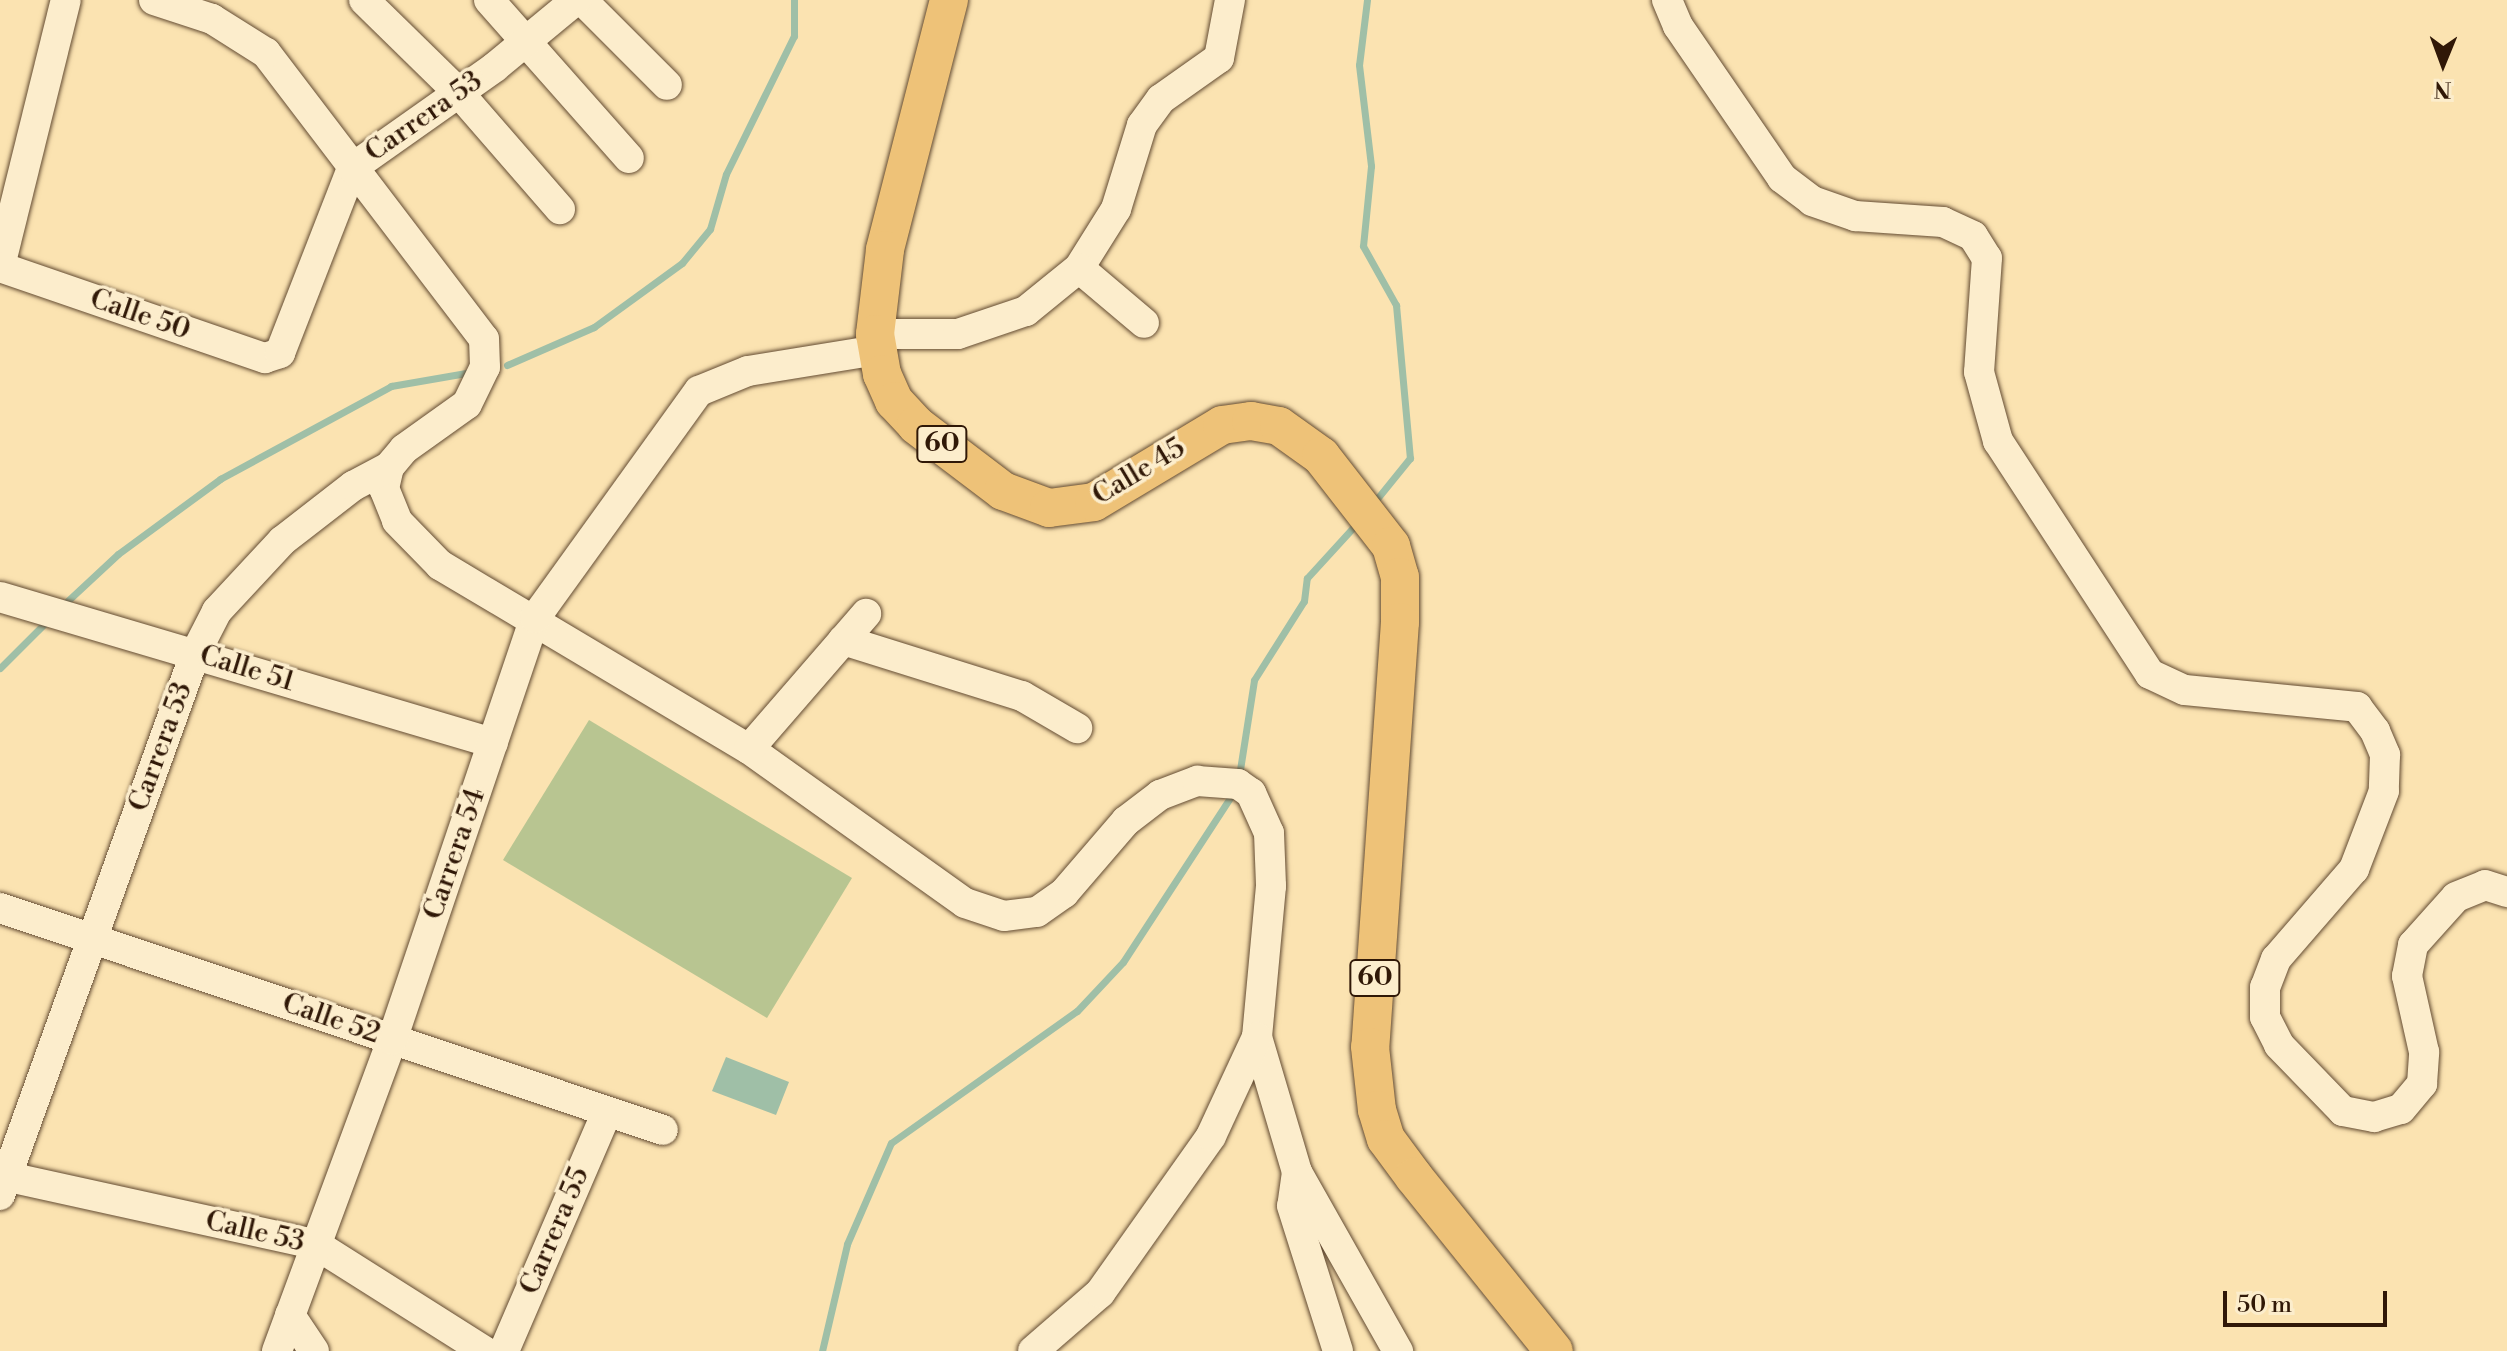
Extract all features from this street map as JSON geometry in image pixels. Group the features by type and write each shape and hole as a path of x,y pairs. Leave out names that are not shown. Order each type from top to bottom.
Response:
{"main road":[{"name":"Calle 45","path":"949,0 885,250 876,342 894,401 916,425 1028,504 1073,507 1094,502 1222,425 1251,421 1279,426 1303,439 1350,491 1391,546 1400,577 1400,622 1370,1047 1377,1110 1386,1139 1554,1351"}],"street":[{"path":"0,266 66,0"},
{"path":"154,0 212,19 266,53 352,168"},
{"path":"364,0 459,93 560,209"},
{"path":"489,0 529,39 629,158"},
{"name":"Carrera 53","path":"280,353 352,168 459,93 576,0"},
{"path":"582,0 667,85"},
{"path":"876,342 958,334 1026,311 1079,268 1116,209 1142,125 1161,99 1219,58 1230,0"},
{"path":"1667,0 1678,26 1782,178 1812,201 1855,216 1943,222 1973,236 1987,258 1979,372 1998,441 2150,674 2185,690 2357,707 2375,731 2385,755 2384,791 2354,869 2276,959 2265,987 2265,1017 2279,1045 2343,1111 2374,1117 2401,1109 2422,1084 2424,1052 2407,976 2413,945 2456,897 2485,885 2507,892"},
{"name":"Carrera 53","path":"2,1182 195,654 217,611 259,563 353,486 389,467 404,449 467,404 485,367 484,339 352,168"},
{"name":"Calle 50","path":"0,266 265,358 280,353"},
{"path":"1079,268 1144,323"},
{"name":"Carrera 54","path":"277,1351 392,1040 535,618 699,391 748,371 876,342"},
{"path":"389,467 384,488 397,521 440,565 535,618 749,749 965,903 1018,918 1037,912 1064,893 1126,821 1160,795 1197,781 1238,784 1251,793 1269,833 1271,886 1257,1037 1211,1136 1100,1293 1033,1351"},
{"name":"Calle 51","path":"0,597 493,743"},
{"path":"749,749 866,614"},
{"path":"843,640 1022,696 1077,728"},
{"name":"Calle 52","path":"0,908 663,1130"},
{"path":"1257,1037 1297,1172 1398,1351"},
{"name":"Carrera 55","path":"504,1351 607,1112"},
{"path":"1297,1172 1292,1206 1338,1351"},
{"name":"Calle 53","path":"2,1182 315,1244 484,1351"},
{"path":"290,1315 314,1351"}],"shaded area":[{"path":"589,720 852,878 767,1018 503,860"},
{"path":"726,1057 789,1082 776,1115 712,1091"}],"waterway":[{"path":"507,365 594,327 682,263 710,229 726,174 794,36 794,0"},
{"path":"1367,0 1359,65 1371,166 1363,246 1396,305 1410,458 1372,505"},
{"path":"61,607 118,554 220,479 391,386 472,372"},
{"path":"1239,776 1254,680 1304,601 1307,578 1359,521"},
{"path":"0,668 49,619"},
{"path":"822,1351 847,1244 891,1143 1077,1011 1123,962 1234,792"}]}
